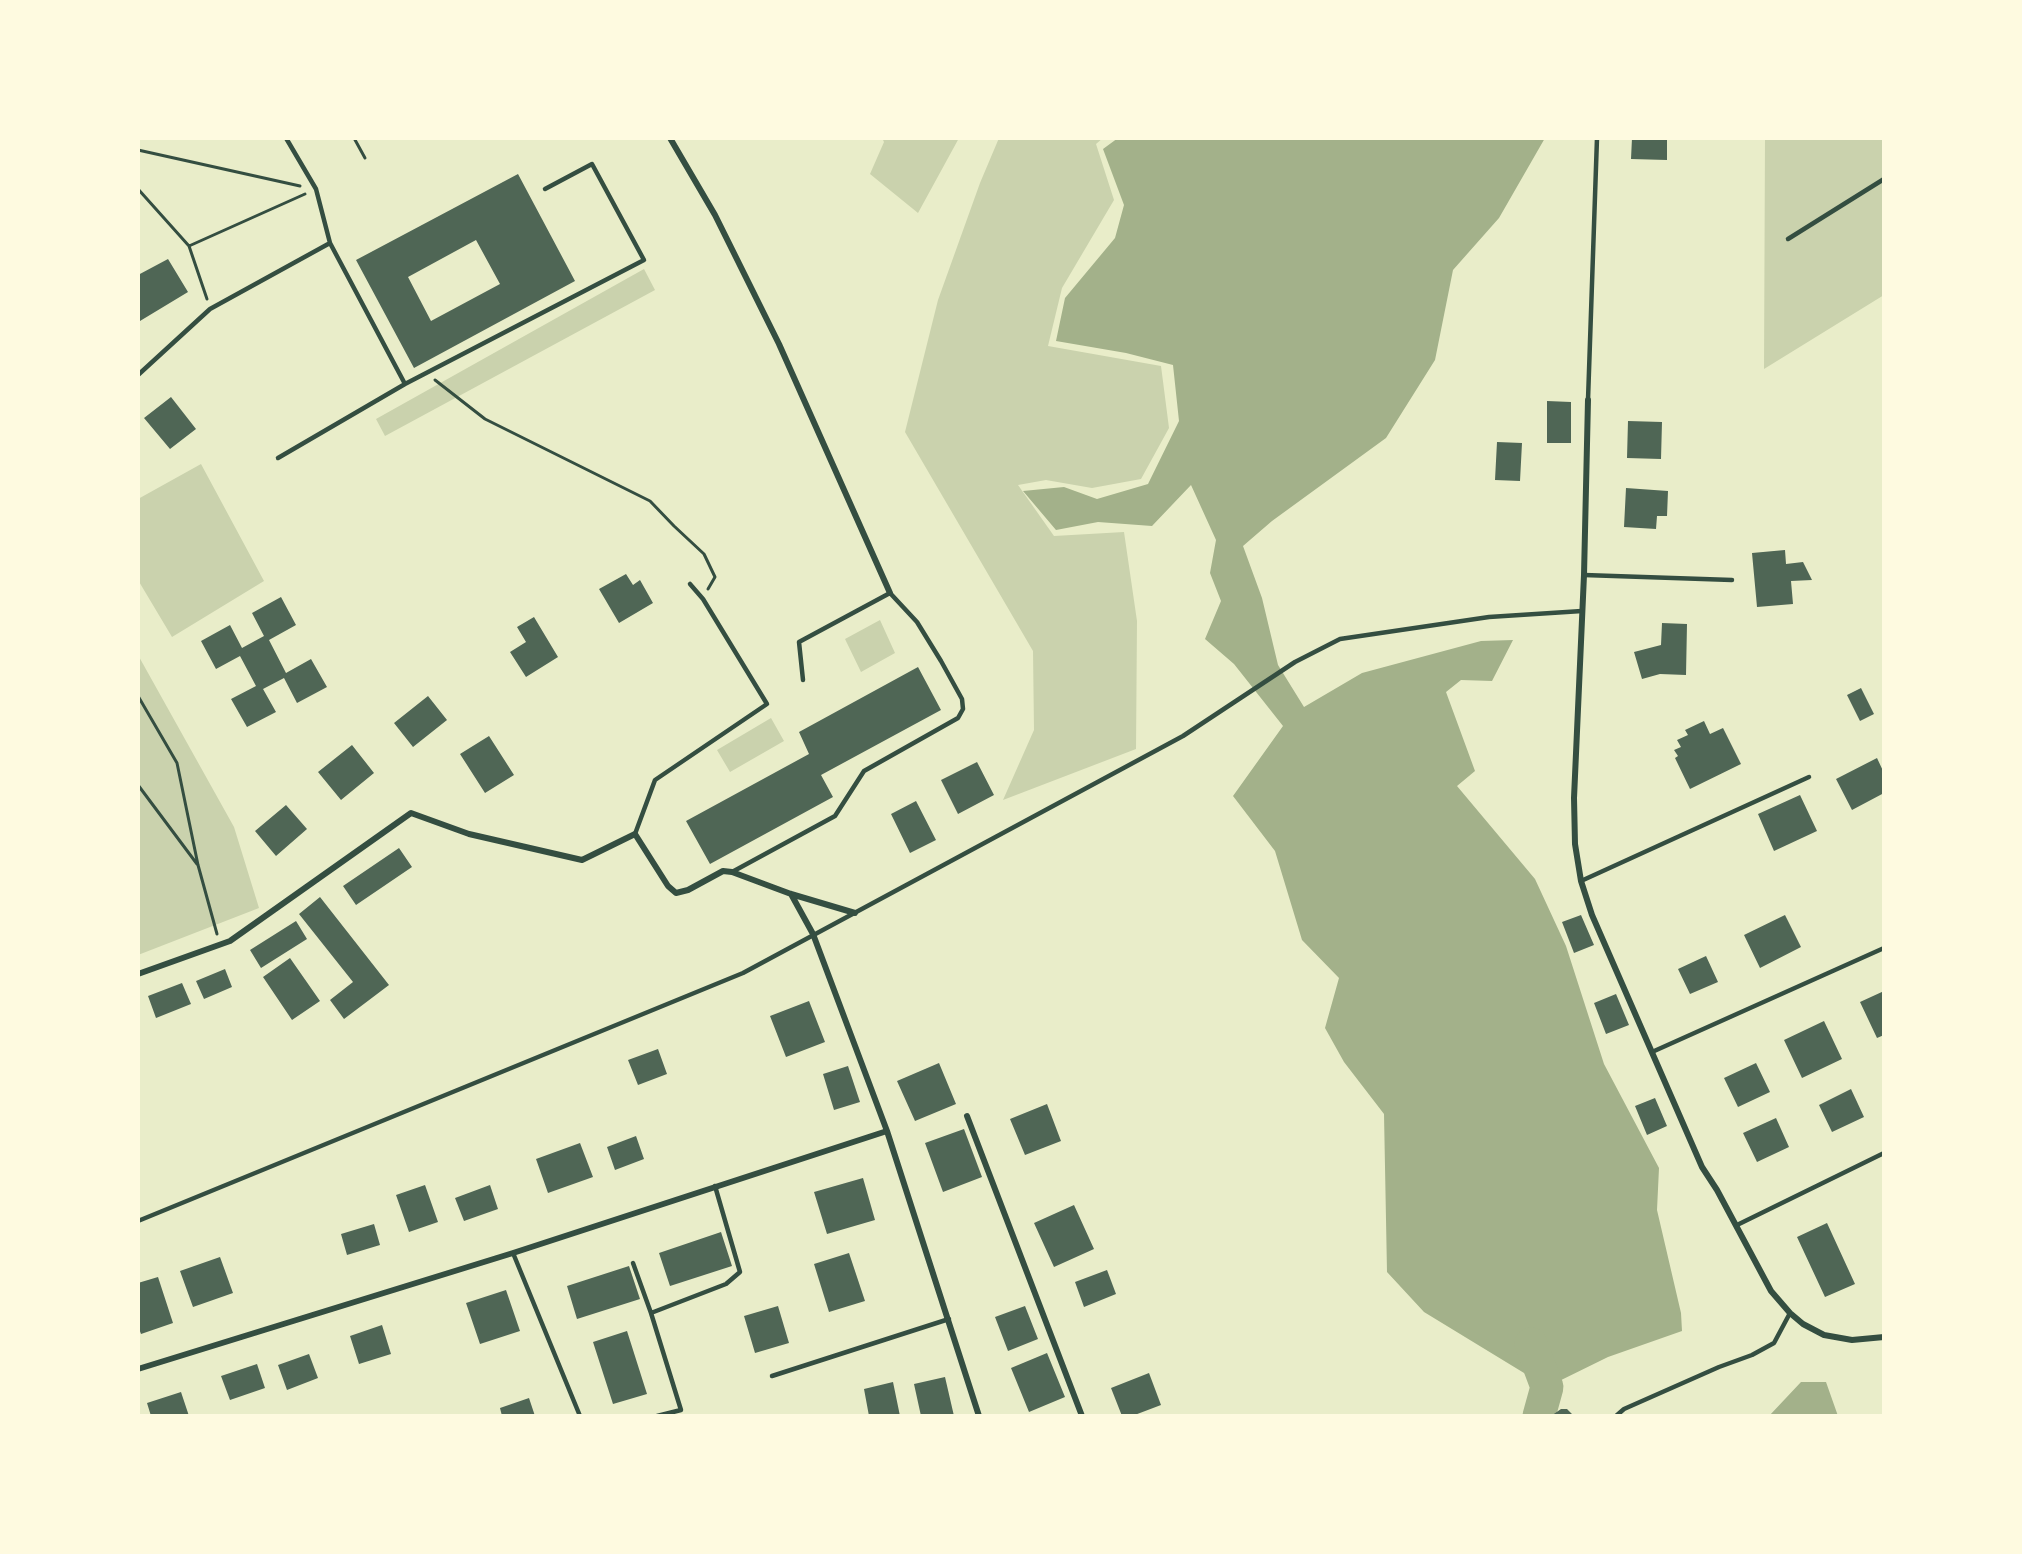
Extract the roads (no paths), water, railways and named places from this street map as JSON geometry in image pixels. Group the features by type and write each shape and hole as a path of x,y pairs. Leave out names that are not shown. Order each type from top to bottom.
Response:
{"street":[{"path":"670,138 715,215 779,344 890,593"},
{"path":"1588,400 1584,574 1574,798 1575,844 1581,881 1592,915 1702,1167 1737,1225 1771,1291 1803,1324 1824,1335 1852,1340 1884,1337"},
{"path":"138,974 230,940 411,813 469,834 582,860 635,834 668,886 676,892 688,890 723,871 732,872 791,894 855,913"},
{"path":"791,894 813,934 887,1131 979,1416"},
{"path":"967,1116 1082,1416"},
{"path":"138,1369 513,1253 887,1131"}],"lane":[{"path":"286,138 316,189 330,243 405,384"},
{"path":"1588,400 1597,138"},
{"path":"278,458 405,384 644,260 592,164 545,189"},
{"path":"1788,239 1884,179"},
{"path":"138,375 210,309 330,243"},
{"path":"1584,574 1732,580"},
{"path":"635,834 655,780 768,704 702,599 690,584"},
{"path":"732,872 835,816 864,771 958,718 963,709 962,699 917,622 890,593 799,642 803,680"},
{"path":"138,1221 743,973 1183,736 1296,662 1340,639 1489,616 1582,611"},
{"path":"1581,881 1809,777"},
{"path":"1652,1053 1884,948"},
{"path":"1737,1225 1884,1153"},
{"path":"651,1312 726,1284 740,1272 715,1186"},
{"path":"513,1253 580,1416"},
{"path":"633,1263 651,1312 681,1410 657,1416"},
{"path":"1616,1416 1624,1409 1774,1343 1791,1313"},
{"path":"772,1376 949,1319"}],"waterway":[{"path":"1531,1344 1547,1387 1539,1416"}]}
